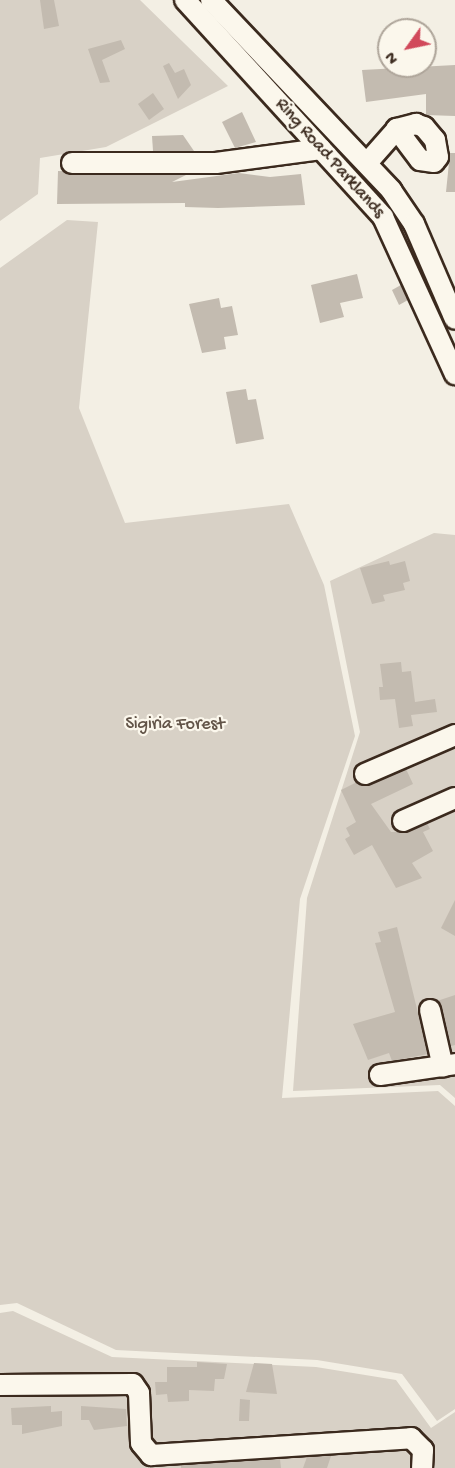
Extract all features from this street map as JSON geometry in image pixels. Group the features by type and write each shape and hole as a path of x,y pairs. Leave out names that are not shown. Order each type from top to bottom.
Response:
{"street":[{"name":"Ring Road Parklands","path":"185,0 383,218 455,374"},
{"name":"Ring Road Parklands","path":"210,0 367,163 404,206 448,289 453,314"},
{"path":"367,163 397,129"},
{"path":"72,163 216,163 321,149"},
{"path":"431,318 453,314"},
{"path":"365,774 455,735"},
{"path":"403,821 455,798"},
{"path":"380,1075 449,1066 430,1010"},
{"path":"0,1385 133,1384 139,1393 141,1443 151,1455 411,1438 423,1450 422,1468"}],"green space":[{"path":"0,0 140,0 228,86 106,147 40,158 38,194 0,221"},
{"name":"Sigiria Forest","path":"67,220 98,222 79,408 125,523 289,504 324,585 355,736 300,899 282,1098 438,1091 455,1106 455,1409 437,1421 402,1374 317,1360 116,1350 17,1303 0,1305 0,268"},
{"path":"434,533 455,535 455,1098 440,1085 293,1091 307,898 360,732 330,581"},
{"path":"13,1311 112,1357 316,1367 396,1380 431,1428 455,1412 455,1468 0,1468 0,1313"}],"building":[{"path":"40,0 54,0 59,26 44,29"},
{"path":"121,40 125,49 102,60 110,82 100,83 88,49"},
{"path":"169,63 175,73 184,69 191,85 178,99 163,66"},
{"path":"455,65 455,116 426,115 426,94 366,102 362,70 377,69 377,78 437,78 437,66"},
{"path":"153,93 164,109 149,120 138,104"},
{"path":"242,112 256,142 235,148 222,122"},
{"path":"183,135 194,151 153,151 152,136"},
{"path":"450,153 455,153 455,192 446,192"},
{"path":"58,171 186,175 172,182 239,173 270,177 301,174 305,205 218,208 185,207 185,203 57,204"},
{"path":"357,274 363,298 340,303 344,317 320,323 311,285"},
{"path":"401,285 408,300 399,305 392,290"},
{"path":"219,298 221,308 232,306 238,335 224,337 226,349 202,353 189,304"},
{"path":"246,389 248,400 256,399 264,439 236,444 226,392"},
{"path":"389,561 390,565 405,561 410,581 403,583 405,590 383,595 385,601 372,604 360,568"},
{"path":"401,662 402,672 411,671 415,702 435,699 437,712 411,715 413,726 399,728 395,699 380,700 379,687 383,687 380,664"},
{"path":"406,769 413,784 371,804 391,832 407,832 427,823 430,829 423,832 433,851 412,863 422,878 396,888 372,845 354,855 345,839 350,836 346,828 356,822 341,790 357,782 370,785"},
{"path":"455,900 455,936 441,928"},
{"path":"397,927 428,1054 392,1061 389,1053 368,1060 353,1024 395,1012 375,943 381,942 378,932"},
{"path":"455,995 455,1045 451,1046 437,1001"},
{"path":"197,1362 227,1364 224,1379 215,1379 214,1391 189,1390 189,1401 168,1402 167,1394 156,1395 155,1382 167,1382 167,1367 197,1367"},
{"path":"254,1363 272,1364 277,1394 246,1392"},
{"path":"240,1399 250,1400 249,1421 239,1421"},
{"path":"51,1406 51,1412 62,1411 62,1426 22,1434 22,1425 12,1425 11,1408"},
{"path":"81,1406 126,1409 127,1426 94,1430 89,1420 81,1420"},
{"path":"331,1456 327,1468 303,1468 307,1457"},
{"path":"280,1459 281,1468 181,1468 181,1465"}]}
